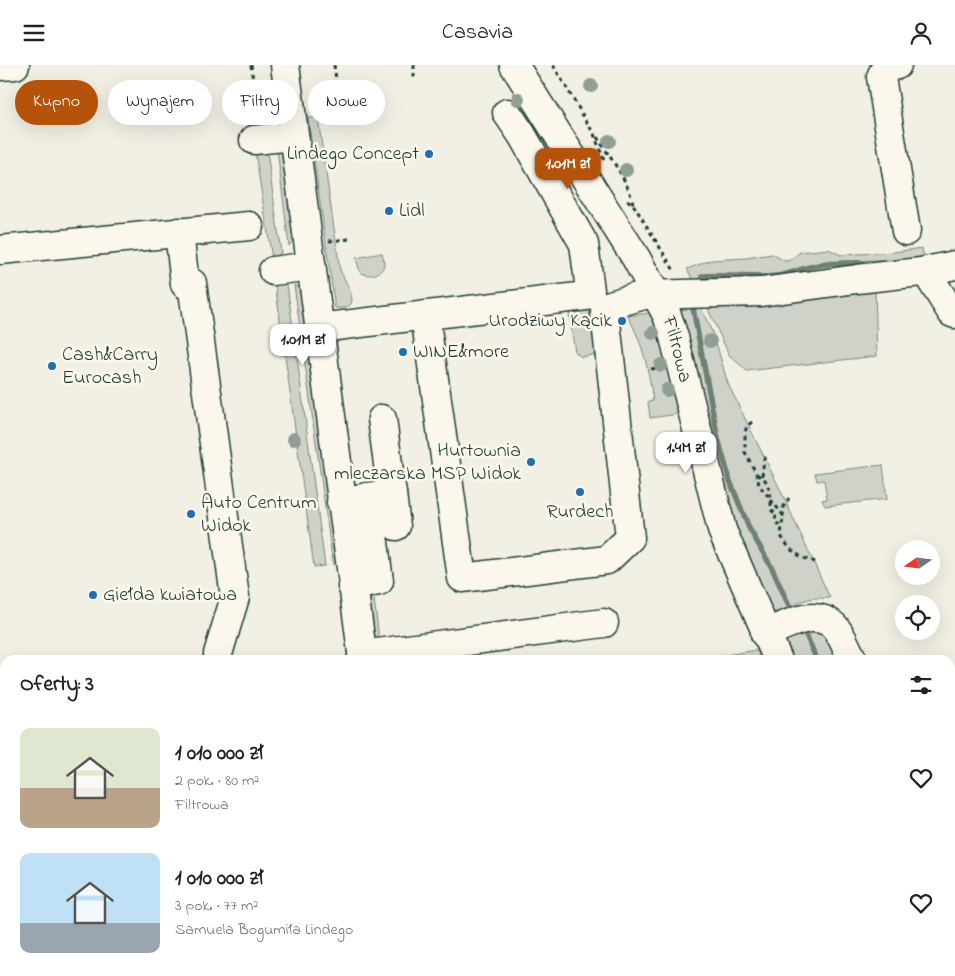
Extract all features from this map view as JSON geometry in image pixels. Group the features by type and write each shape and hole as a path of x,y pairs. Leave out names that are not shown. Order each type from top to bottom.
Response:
{"street":[{"path":"0,66 15,65"},
{"path":"285,65 363,655"},
{"name":"Filtrowa","path":"514,65 606,210 667,315 722,530 776,655"},
{"path":"897,65 888,67 880,77 906,231"},
{"path":"319,328 589,294 584,244 527,144 507,113"},
{"path":"254,140 294,136"},
{"path":"0,250 249,226"},
{"path":"179,232 189,284 235,597 218,655"},
{"path":"425,315 462,578 607,560 630,538 605,313 606,308 610,305 644,295 761,292 926,272 955,265"},
{"path":"273,271 311,266"},
{"path":"926,272 952,313 955,314"},
{"path":"352,586 380,581 382,419"},
{"path":"341,502 380,495"},
{"path":"380,495 396,526"},
{"path":"766,633 806,618 824,618 835,627 850,655"},
{"path":"384,655 604,623"}],"path":[{"path":"251,65 253,80"},
{"path":"334,65 336,80"},
{"path":"414,65 414,79"},
{"path":"553,65 608,154 632,195 633,204 664,253"},
{"path":"303,108 308,108"},
{"path":"334,240 350,239"},
{"path":"752,422 747,426 745,432 745,452 768,486 771,509 776,514 775,521 781,527"},
{"path":"768,455 764,459 759,475 759,485 783,515"},
{"path":"789,498 784,506 781,527 782,536 790,549 803,558 819,563"}],"shaded area":[{"path":"309,125 319,125 340,270 349,289 352,301 350,305 344,308 335,308"},
{"path":"277,150 284,157 295,238 289,246"},
{"path":"267,151 281,253 272,259 255,152"},
{"path":"922,248 925,262 875,290 877,356 747,371 729,355 702,296 687,269 711,260 772,254 785,261 791,260 800,252 828,249 841,255 894,252"},
{"path":"382,253 384,265 380,271 374,275 360,272 356,258"},
{"path":"285,282 287,284 325,566 314,567 275,283"},
{"path":"294,285 299,288 302,294 339,562 333,565"},
{"path":"697,298 715,339 728,384 779,487 830,598 804,600 781,611 770,612 729,527 676,305"},
{"path":"586,306 592,315 597,351 593,355 581,357 575,352 568,307"},
{"path":"649,313 661,336 665,349 678,414 650,418 648,402 653,401 647,367 642,348 628,316"},
{"path":"883,465 887,499 825,506 822,500 827,499 824,480 817,481 815,473"},
{"path":"373,591 380,646 374,644 368,596"},
{"path":"814,630 825,636 840,655 784,655 785,642 789,638"},
{"path":"757,650 759,655 726,655"}],"waterway":[{"path":"702,276 767,277 823,264 883,262"},
{"path":"692,303 718,439 730,481 749,528 772,568 789,606"},
{"path":"806,635 815,655"}],"place":[{"name":"Lindego Concept","path":"429,154"},
{"name":"Lidl","path":"389,211"},
{"name":"Urodziwy Kącik","path":"622,321"},
{"name":"WINE&more","path":"403,352"},
{"name":"Cash&Carry Eurocash","path":"52,366"},
{"name":"Hurtownia mleczarska MSP Widok","path":"531,462"},
{"name":"Rurdech","path":"580,492"},
{"name":"Auto Centrum Widok","path":"191,514"},
{"name":"Giełda kwiatowa","path":"93,595"}]}
